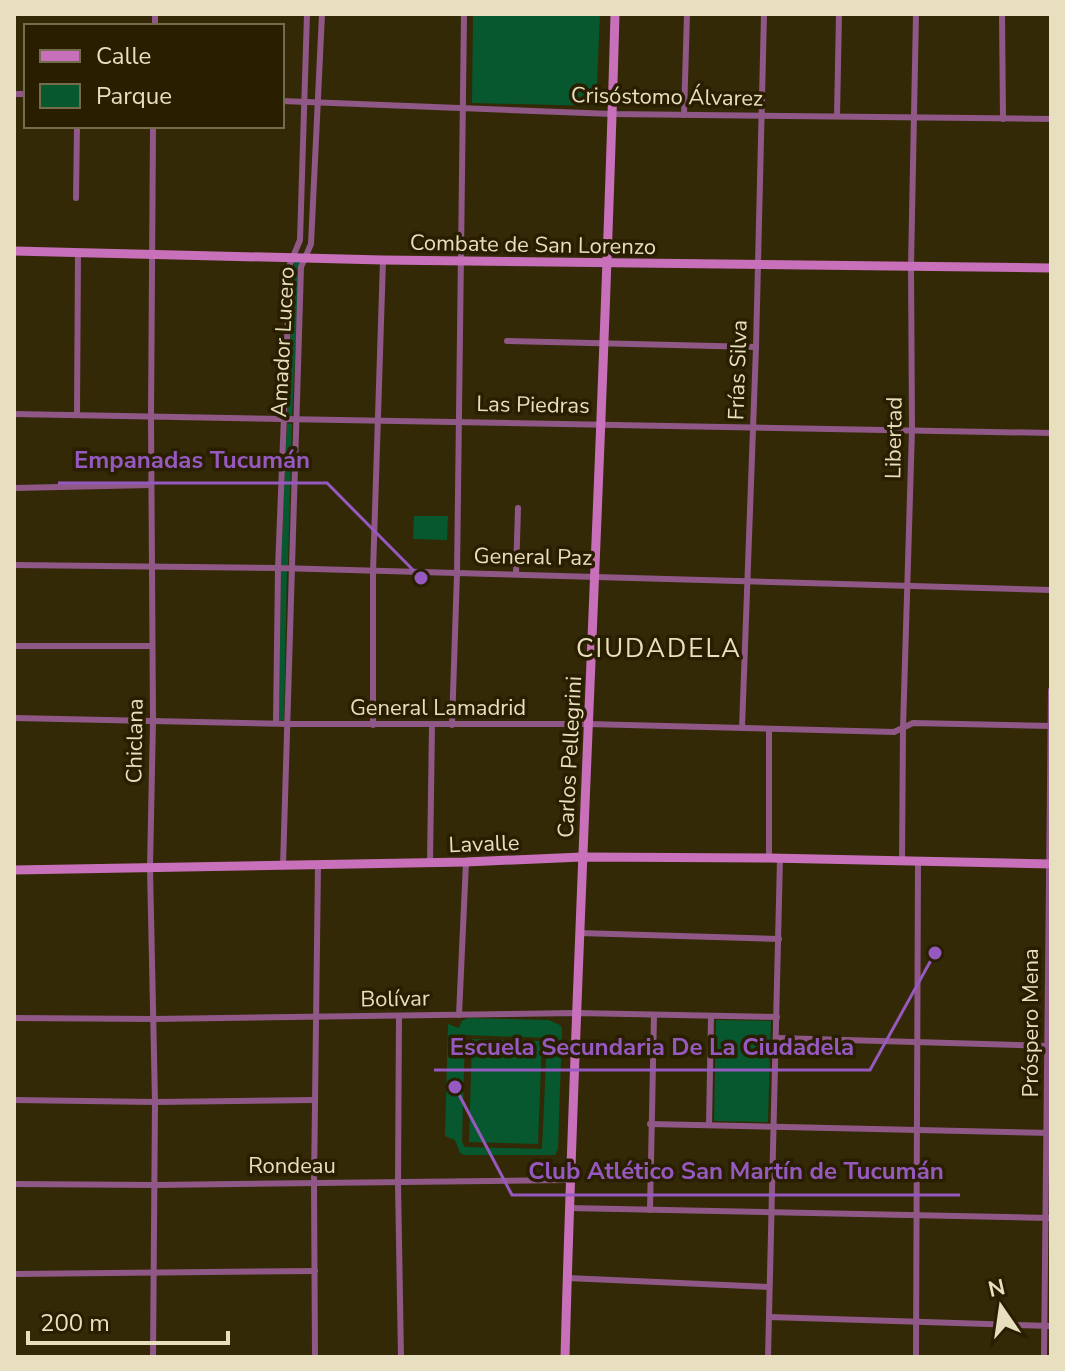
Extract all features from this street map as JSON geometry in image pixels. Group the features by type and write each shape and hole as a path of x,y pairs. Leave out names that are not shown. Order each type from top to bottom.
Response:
{"street":[{"name":"Amador Lucero","path":"276,723 278,568 291,258 300,240 307,14"},
{"name":"Amador Lucero","path":"283,866 301,267 311,244 322,14"},
{"path":"452,725 457,573 464,14"},
{"name":"Carlos Pellegrini","path":"565,1357 569,1180 602,423 615,14"},
{"path":"684,115 687,14"},
{"name":"Frías Silva","path":"742,728 754,427 764,14"},
{"path":"837,116 839,14"},
{"name":"Libertad","path":"902,862 912,429 911,266 916,14"},
{"path":"1002,14 1003,119"},
{"path":"307,26 322,27"},
{"name":"Crisóstomo Álvarez","path":"284,101 612,114 1051,119"},
{"path":"76,198 77,128"},
{"name":"Chiclana","path":"153,128 150,868 155,1102 153,1357"},
{"path":"304,175 315,176"},
{"name":"Combate de San Lorenzo","path":"14,251 383,260 1051,268"},
{"path":"77,414 78,252"},
{"path":"373,725 373,572 383,260"},
{"path":"507,341 756,347"},
{"name":"Las Piedras","path":"14,414 1051,433"},
{"path":"14,488 151,485"},
{"path":"516,574 518,508"},
{"name":"General Paz","path":"14,565 291,568 1051,590"},
{"path":"14,646 152,646"},
{"name":"Próspero Mena","path":"1044,1357 1048,1326 1051,690"},
{"name":"General Lamadrid","path":"14,718 373,725 588,724 894,732 913,723 1051,726"},
{"path":"430,862 432,725"},
{"path":"769,729 769,858"},
{"name":"Lavalle","path":"14,870 582,857 1050,864"},
{"path":"768,1357 780,858"},
{"path":"459,1015 466,862"},
{"path":"916,1357 918,862"},
{"path":"315,1357 314,1100 318,865"},
{"path":"579,933 779,939"},
{"name":"Bolívar","path":"14,1018 577,1013 777,1017"},
{"path":"650,1210 654,1015"},
{"path":"399,1016 401,1357"},
{"path":"709,1125 711,1016"},
{"path":"777,1038 1050,1046"},
{"path":"14,1100 314,1100"},
{"path":"650,1124 1050,1133"},
{"name":"Rondeau","path":"14,1184 569,1180"},
{"path":"569,1208 1049,1218"},
{"path":"14,1274 315,1271"},
{"path":"567,1278 769,1287"},
{"path":"769,1317 1048,1326"}],"green space":[{"path":"473,14 600,14 596,106 472,103"},
{"path":"294,261 300,261 292,417 287,417"},
{"path":"287,423 292,424 288,565 281,565"},
{"path":"414,516 448,516 447,540 413,539"},
{"path":"281,571 287,571 284,720 279,720"},
{"path":"468,1018 549,1020 560,1025 558,1149 555,1155 464,1155 460,1153 455,1140 445,1136 448,1024 459,1028 462,1021","holes":["465,1035 547,1038 542,1149 465,1147 462,1142"]},
{"path":"716,1020 771,1021 768,1122 714,1121"},
{"path":"472,1039 542,1041 538,1144 469,1142"}],"place":[{"name":"Empanadas Tucumán","path":"421,578"},
{"name":"Escuela Secundaria De La Ciudadela","path":"935,953"},
{"name":"Club Atlético San Martín de Tucumán","path":"455,1087"}],"district":[{"name":"CIUDADELA","path":"659,648"}]}
